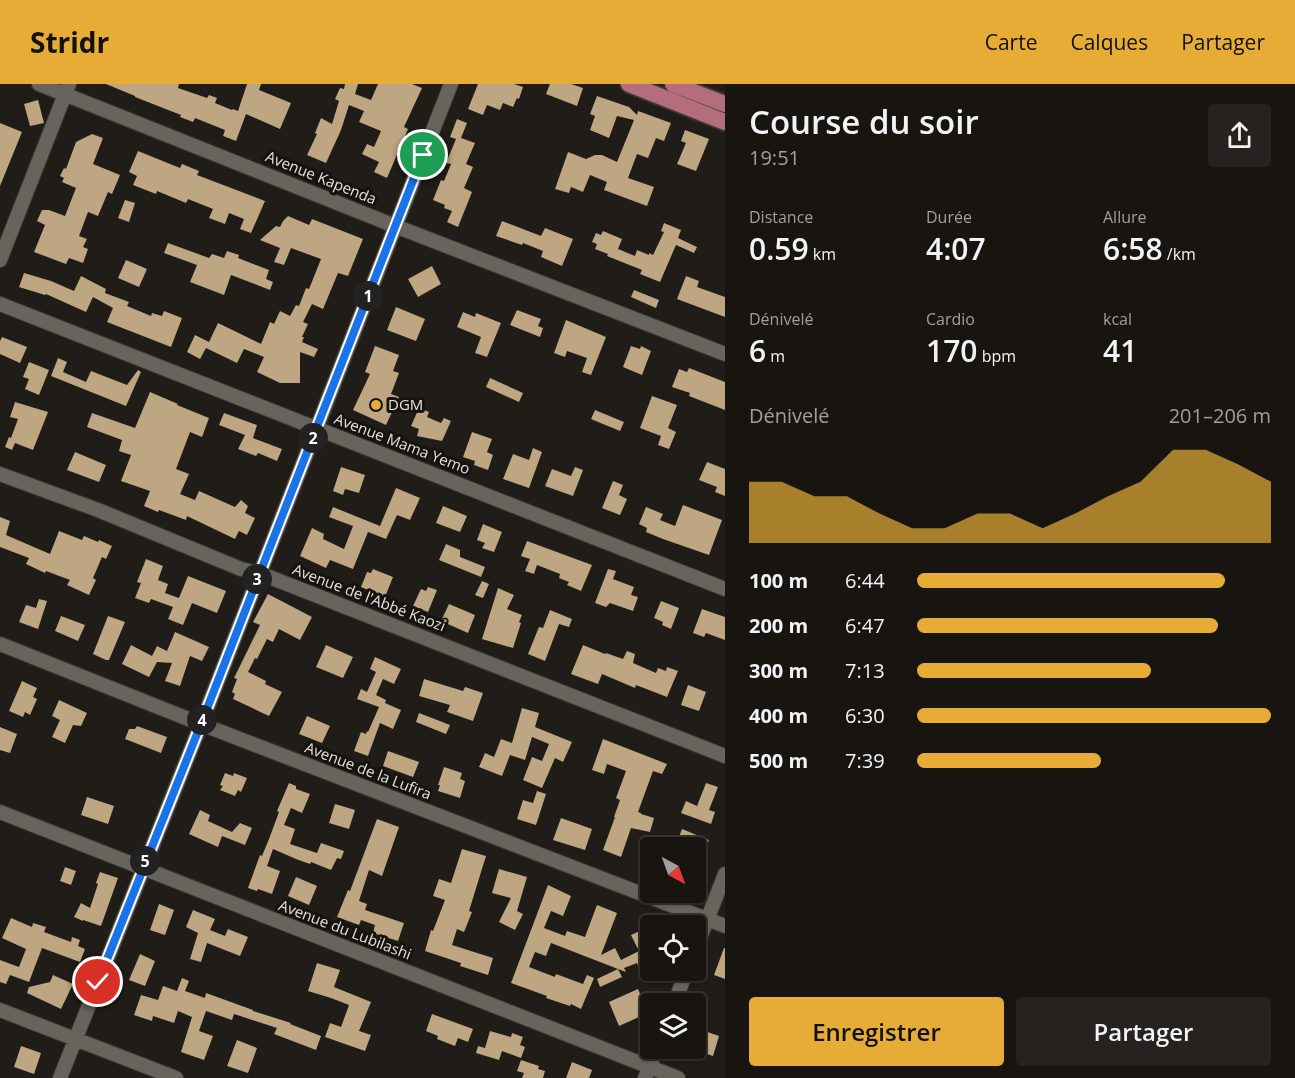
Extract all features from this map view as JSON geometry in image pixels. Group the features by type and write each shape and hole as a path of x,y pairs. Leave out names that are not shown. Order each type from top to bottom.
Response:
{"main road":[{"path":"629,84 725,122"},
{"path":"673,84 725,104"}],"street":[{"name":"Avenue Kapenda","path":"39,84 67,89 395,226 725,354"},
{"path":"60,1078 451,84"},
{"path":"0,260 67,89"},
{"name":"Avenue Mama Yemo","path":"0,304 725,589"},
{"name":"Avenue de l'Abbé Kaozi","path":"0,474 98,510 241,569 259,573 725,756"},
{"name":"Avenue de la Lufira","path":"0,644 725,926"},
{"name":"Avenue du Lubilashi","path":"0,812 647,1072 678,1078"},
{"path":"707,919 725,874"},
{"path":"0,1010 176,1078"}],"building":[{"path":"106,84 179,84 178,88 207,98 209,95 217,98 215,103 238,111 247,84 261,84 259,90 291,103 280,129 246,114 236,141 223,136 225,130 195,118 193,122 180,117 181,115"},
{"path":"345,84 358,84 355,94 371,100 378,84 412,84 422,88 404,127 408,129 387,178 374,172 379,162 362,154 367,144 374,147 381,131 359,122 364,111 349,105 326,163 307,155 317,134 315,133 321,118 332,124 339,101 335,99 340,88 344,89"},
{"path":"478,84 514,84 523,87 513,107 503,103 500,110 487,105 483,115 468,109"},
{"path":"550,84 571,84 583,88 577,106 546,94"},
{"path":"597,96 629,107 637,115 638,111 671,123 664,141 656,138 648,158 637,154 628,178 654,187 647,206 604,190 607,182 590,175 583,192 571,187 569,193 555,189 568,152 586,159 602,155 617,162 634,120 617,116 609,138 590,130 595,116 590,114"},
{"path":"38,100 44,123 30,126 24,104"},
{"path":"457,119 467,123 461,138 475,143 466,164 473,167 464,188 472,192 458,227 447,222 452,211 433,200 451,164 446,163 456,139 450,137"},
{"path":"0,123 22,132 0,186"},
{"path":"685,130 709,139 696,171 677,164 686,143 681,141"},
{"path":"92,134 103,138 93,164 120,175 112,194 108,192 98,216 88,212 79,236 87,239 83,247 88,249 83,263 69,258 66,264 34,252 45,225 37,221 42,210 65,216 76,188 62,182 64,178 60,176 64,168 66,169 76,142"},
{"path":"138,151 180,168 182,164 199,171 197,175 265,201 251,233 240,229 244,219 229,213 225,224 209,218 213,209 188,199 186,203 157,191 156,194 133,185 137,176 129,172"},
{"path":"125,200 135,203 129,222 118,218"},
{"path":"288,216 309,225 312,219 363,239 348,276 338,273 323,309 312,304 303,322 308,324 302,342 318,349 314,357 300,352 300,383 280,383 257,372 264,357 244,349 237,363 206,348 200,359 187,352 195,335 209,342 218,323 261,344 270,322 274,324 280,311 290,316 296,305 299,306 306,288 309,289 321,259 291,248 284,265 274,262 280,248 260,240 276,226 280,227"},
{"path":"502,221 541,236 545,228 573,239 562,266 541,257 543,251 496,236"},
{"path":"664,223 681,230 678,238 697,247 694,253 676,245 660,282 640,274 642,270 595,249 597,244 592,242 596,233 601,235 603,231 622,239 618,249 635,256 637,250 653,255 664,232 661,231"},
{"path":"168,243 209,258 212,254 224,258 227,251 239,255 238,258 269,270 266,279 273,282 270,290 231,275 224,295 190,282 197,265 164,253"},
{"path":"126,260 147,269 139,287 118,278"},
{"path":"432,266 441,284 418,297 408,279"},
{"path":"24,273 74,291 81,276 106,289 105,293 129,302 127,306 151,316 152,313 162,316 164,311 182,318 171,347 107,322 113,308 93,297 86,312 46,294 19,287"},
{"path":"686,276 699,281 697,287 725,297 725,317 677,299"},
{"path":"634,290 659,300 656,308 631,297"},
{"path":"396,307 425,319 416,341 387,330"},
{"path":"517,310 541,319 538,326 543,328 540,337 510,325"},
{"path":"463,312 475,317 476,313 501,323 487,357 475,353 481,337 457,327"},
{"path":"566,320 606,337 591,375 582,372 587,358 567,351 565,357 554,353"},
{"path":"2,337 27,347 20,363 0,354"},
{"path":"375,346 399,355 393,371 399,373 391,394 399,397 386,425 353,410 370,374 365,372"},
{"path":"631,346 640,349 641,346 651,351 642,375 623,367"},
{"path":"58,358 67,362 63,372 86,382 91,371 127,385 138,370 141,372 126,406 51,376"},
{"path":"29,362 49,370 39,395 25,389 29,379 23,377"},
{"path":"689,368 725,382 725,410 672,387 679,369 687,372"},
{"path":"490,378 523,393 519,402 486,387"},
{"path":"150,392 209,418 202,437 190,432 176,469 189,474 180,494 195,500 199,491 235,507 241,500 248,506 245,513 255,518 247,535 239,531 235,539 187,516 186,520 144,506 150,491 121,481 131,455 119,451 122,440 87,427 92,413 135,428"},
{"path":"652,396 677,405 668,428 676,432 669,449 658,445 661,436 640,428"},
{"path":"15,402 48,412 33,450 15,443 12,450 5,447 18,419 10,417"},
{"path":"419,408 429,412 427,417 441,423 444,418 451,421 442,441 417,436 419,429 411,426"},
{"path":"595,410 624,422 620,431 591,419"},
{"path":"224,413 257,425 253,438 282,449 277,461 258,453 256,456 238,449 245,435 219,425"},
{"path":"472,432 492,439 487,452 493,455 488,470 474,465 475,461 463,457"},
{"path":"533,448 542,452 529,488 503,479 513,454 529,460"},
{"path":"75,452 106,465 99,482 67,470"},
{"path":"707,462 725,469 725,496 715,492 717,487 699,480"},
{"path":"341,467 365,475 359,493 345,489 343,495 333,491"},
{"path":"575,467 583,470 573,496 545,486 552,469 571,476"},
{"path":"613,481 623,485 619,495 627,499 620,515 602,508"},
{"path":"396,488 420,498 410,520 397,515 386,539 368,532 353,569 330,560 326,568 300,556 312,528 324,534 323,539 344,549 353,526 329,517 333,507 380,526"},
{"path":"683,505 722,520 709,555 646,532 647,528 639,524 646,507 663,514 660,520 675,526"},
{"path":"443,506 467,516 460,532 436,523"},
{"path":"0,517 10,521 6,535 50,554 59,531 82,540 84,536 112,546 106,559 102,557 89,595 67,585 70,580 46,571 45,573 26,564 29,558 0,547"},
{"path":"483,524 502,532 494,552 482,548 485,543 477,540"},
{"path":"527,541 592,565 581,591 567,585 569,582 559,578 560,574 537,565 534,574 525,571 530,559 521,556"},
{"path":"446,544 460,550 460,557 485,567 481,577 439,560"},
{"path":"146,559 163,566 158,580 168,584 165,593 179,598 188,576 226,591 217,613 192,603 183,625 168,619 173,607 151,599 149,603 135,598 141,583 137,582"},
{"path":"373,569 393,577 385,597 361,587 367,572 371,573"},
{"path":"608,569 616,571 613,579 634,587 631,595 638,597 633,611 610,603 606,607 595,603"},
{"path":"482,581 489,584 483,598 475,595"},
{"path":"428,587 437,590 428,612 413,606 421,589 426,591"},
{"path":"498,588 514,595 507,609 522,615 513,648 482,639"},
{"path":"268,594 312,617 300,640 279,629 273,642 267,639 248,672 282,692 269,716 233,699 235,694 232,692 237,679 234,678 260,625 253,622"},
{"path":"39,599 47,601 38,629 19,622 26,605 36,608"},
{"path":"661,601 679,608 671,629 654,618"},
{"path":"449,604 475,615 468,633 441,621"},
{"path":"702,609 725,617 725,640 706,633 704,637 693,633"},
{"path":"550,610 572,619 569,627 559,624 545,661 528,654 539,627 543,628"},
{"path":"61,616 85,625 78,641 55,631"},
{"path":"108,616 125,622 109,660 106,660 93,654"},
{"path":"175,632 209,647 202,661 190,656 180,686 165,681 172,663 157,662 149,677 122,664 131,645 152,656 157,646 167,651"},
{"path":"326,645 353,657 343,678 316,667"},
{"path":"583,645 623,659 627,651 635,654 633,663 656,673 658,668 666,671 667,667 678,671 667,697 636,685 635,688 602,674 598,684 571,674"},
{"path":"375,657 401,669 394,684 383,679 376,695 386,700 385,703 401,710 393,729 380,723 368,756 354,751 361,732 366,734 368,732 379,707 357,699 361,689 367,692 376,672 370,669"},
{"path":"424,679 463,691 465,687 483,693 473,721 447,712 450,705 419,696"},
{"path":"22,681 37,688 33,697 37,699 30,715 25,712 23,717 9,711"},
{"path":"688,685 706,692 699,711 681,705"},
{"path":"59,700 87,713 81,726 73,725 65,743 52,737 60,720 52,716"},
{"path":"522,708 539,713 535,727 572,742 563,762 555,758 542,788 523,780 532,757 542,761 549,744 532,737 525,760 510,755 502,776 479,767 485,753 494,757 501,739 512,743"},
{"path":"419,713 450,725 446,734 416,722"},
{"path":"307,716 330,726 322,743 299,734"},
{"path":"137,726 167,737 161,753 125,739 129,729 135,729"},
{"path":"0,727 17,734 10,753 0,750"},
{"path":"603,739 667,764 662,774 653,771 638,812 654,818 650,832 631,828 621,857 603,850 620,800 616,798 626,771 607,764 604,774 592,770"},
{"path":"388,751 419,762 413,777 383,766"},
{"path":"444,767 462,773 460,779 465,781 460,798 438,791"},
{"path":"225,773 233,776 234,773 247,778 241,792 238,790 235,796 220,790"},
{"path":"289,783 296,786 296,789 310,794 302,813 291,808 284,825 295,829 290,844 317,853 321,843 344,851 341,859 337,858 331,870 273,849 267,866 280,871 272,894 248,888 260,855 262,856 269,839 279,812 277,811"},
{"path":"706,783 718,787 709,810 715,812 711,824 681,813 686,801 697,806"},
{"path":"537,791 546,794 536,825 517,819 523,800 533,803"},
{"path":"87,797 114,806 108,824 81,815"},
{"path":"335,804 355,810 349,829 329,823"},
{"path":"200,810 210,815 208,821 232,832 240,823 252,828 245,845 222,836 218,847 189,834"},
{"path":"561,818 592,829 585,850 553,840"},
{"path":"377,819 399,827 382,876 369,870 359,901 367,904 365,910 404,923 398,941 373,933 375,925 361,920 359,925 337,917 348,890 350,891"},
{"path":"682,829 702,837 679,837"},
{"path":"462,849 486,856 469,911 472,912 464,932 457,929 452,945 493,958 488,975 425,951 431,930 433,931 445,900 433,896 439,879 451,883"},
{"path":"65,867 76,871 71,885 60,881"},
{"path":"499,869 527,877 517,911 523,914 515,930 499,922 511,898 492,893"},
{"path":"100,872 118,878 101,926 74,917 81,903 90,908"},
{"path":"296,877 317,886 309,905 288,896"},
{"path":"548,885 571,896 563,916 551,911 544,928 565,936 567,931 585,937 597,905 617,913 601,955 615,948 621,960 639,951 631,935 640,931 640,968 637,963 624,968 626,972 551,943 546,956 535,952 529,967 583,984 587,975 594,978 581,1009 546,998 547,996 511,983"},
{"path":"159,904 174,910 165,935 150,930"},
{"path":"193,910 215,919 210,930 225,936 228,929 248,937 240,956 207,943 201,962 190,959 198,933 186,927"},
{"path":"11,918 32,927 33,923 46,927 44,932 71,942 72,937 80,940 78,946 85,949 80,962 42,948 29,982 10,975 6,984 0,982 0,960 19,967 26,949 2,938"},
{"path":"725,948 725,979 714,975"},
{"path":"140,954 155,961 145,986 129,980"},
{"path":"317,963 340,970 334,987 371,1002 359,1031 371,1035 365,1051 325,1037 330,1023 341,1027 349,1005 308,991"},
{"path":"618,969 622,977 600,987 597,979"},
{"path":"53,975 73,984 61,1009 27,993 29,987 50,982"},
{"path":"182,978 189,981 185,991 205,998 206,993 321,1036 316,1050 274,1034 277,1028 234,1014 232,1020 206,1011 199,1031 213,1036 204,1060 181,1052 192,1017 178,1011 174,1023 153,1016 152,1021 134,1015 141,995 158,1000 163,986 177,991"},
{"path":"638,989 640,1017 619,1026 609,1002"},
{"path":"432,1014 473,1029 468,1042 458,1038 455,1046 437,1039 438,1036 426,1031"},
{"path":"490,1031 511,1037 512,1033 523,1037 520,1045 525,1047 521,1058 502,1051 499,1060 476,1053 478,1046 485,1048"},
{"path":"706,1031 719,1036 713,1056 706,1054"},
{"path":"237,1040 257,1048 248,1073 227,1066"},
{"path":"21,1046 41,1053 34,1074 14,1067"},
{"path":"521,1060 539,1066 538,1069 545,1071 543,1078 522,1078 524,1073 517,1071"},
{"path":"572,1062 592,1070 589,1078 566,1078"}],"place":[{"name":"DGM","path":"376,405"}],"route":[{"path":"98,982 423,155"}]}
